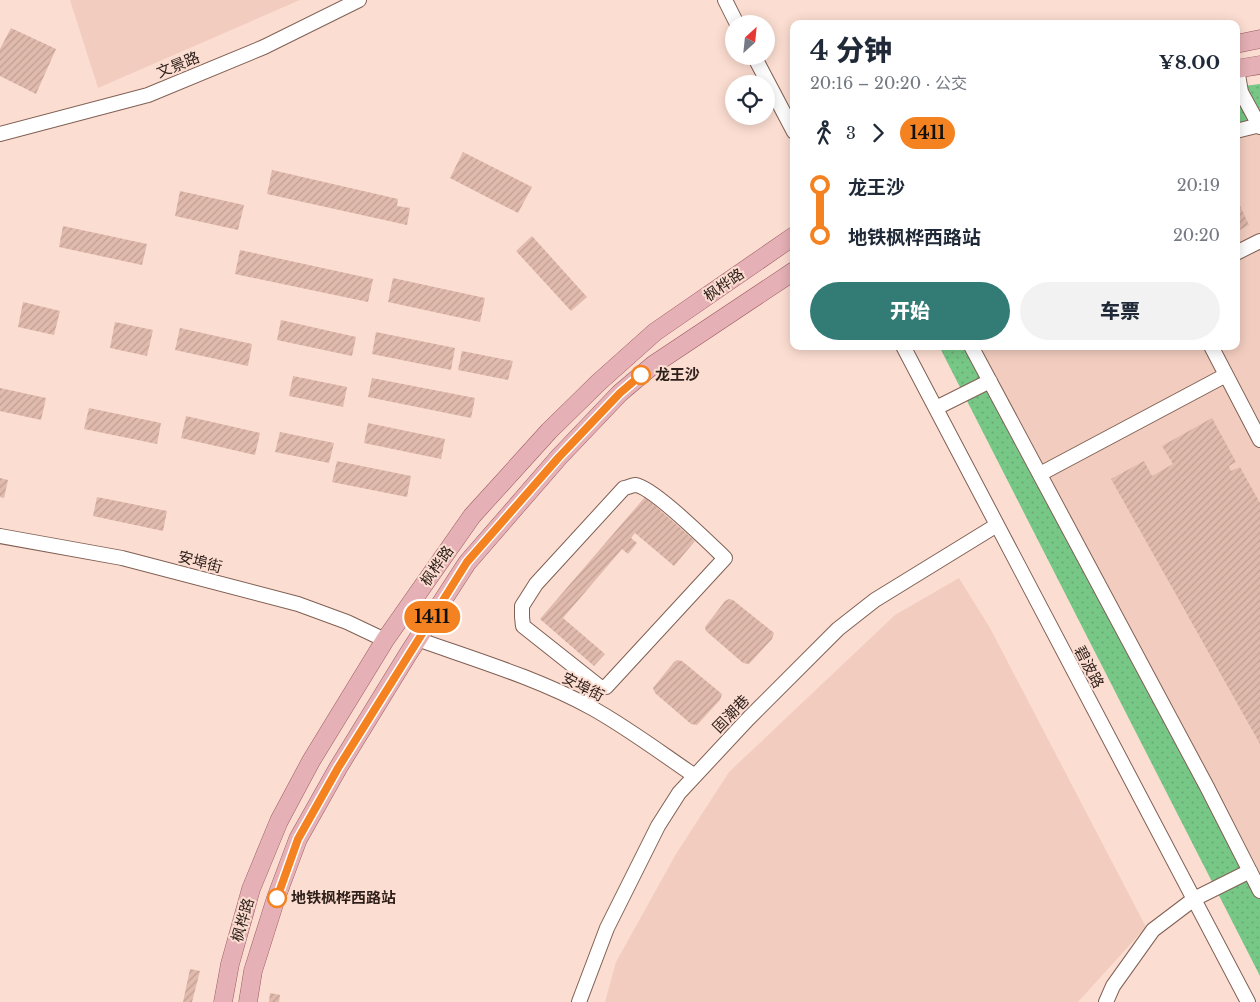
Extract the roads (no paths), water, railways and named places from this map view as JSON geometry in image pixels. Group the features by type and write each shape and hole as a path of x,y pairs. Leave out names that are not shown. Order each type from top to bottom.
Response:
{"main road":[{"path":"1240,43 1260,39"},
{"path":"1240,68 1260,65"},
{"name":"枫桦路","path":"223,1002 230,964 251,889 279,821 311,760 385,640 472,516 556,424 599,382 656,332 790,239"},
{"name":"枫桦路","path":"248,1002 253,971 276,898 298,839 338,768 417,639 467,562 559,457 620,393 653,365 790,273"}],"street":[{"name":"文景路","path":"0,134 148,94 264,47 359,0"},
{"path":"725,0 732,15"},
{"path":"759,65 790,124"},
{"path":"1240,83 1242,92 1260,126 1240,131"},
{"path":"1240,251 1260,241"},
{"name":"碧波路","path":"905,350 1248,1002"},
{"path":"973,350 1198,770 1260,891"},
{"path":"1213,350 1260,440"},
{"path":"1040,474 1226,375"},
{"path":"936,408 990,381"},
{"path":"635,485 647,490 662,502 725,558 606,688 600,687 523,626 522,606 536,584 624,488 635,485"},
{"name":"固潮巷","path":"579,1002 607,928 658,826 679,793 748,719 838,629 876,600 997,525"},
{"name":"安埠街","path":"0,536 122,558 280,600 346,622 385,640"},
{"name":"安埠街","path":"417,639 547,686 586,705 625,728 695,776"},
{"path":"586,705 600,687"},
{"path":"1106,1002 1113,986 1153,930 1194,899 1250,871"}],"place":[{"name":"龙王沙","path":"641,375"},
{"name":"地铁枫桦西路站","path":"277,898"}]}
